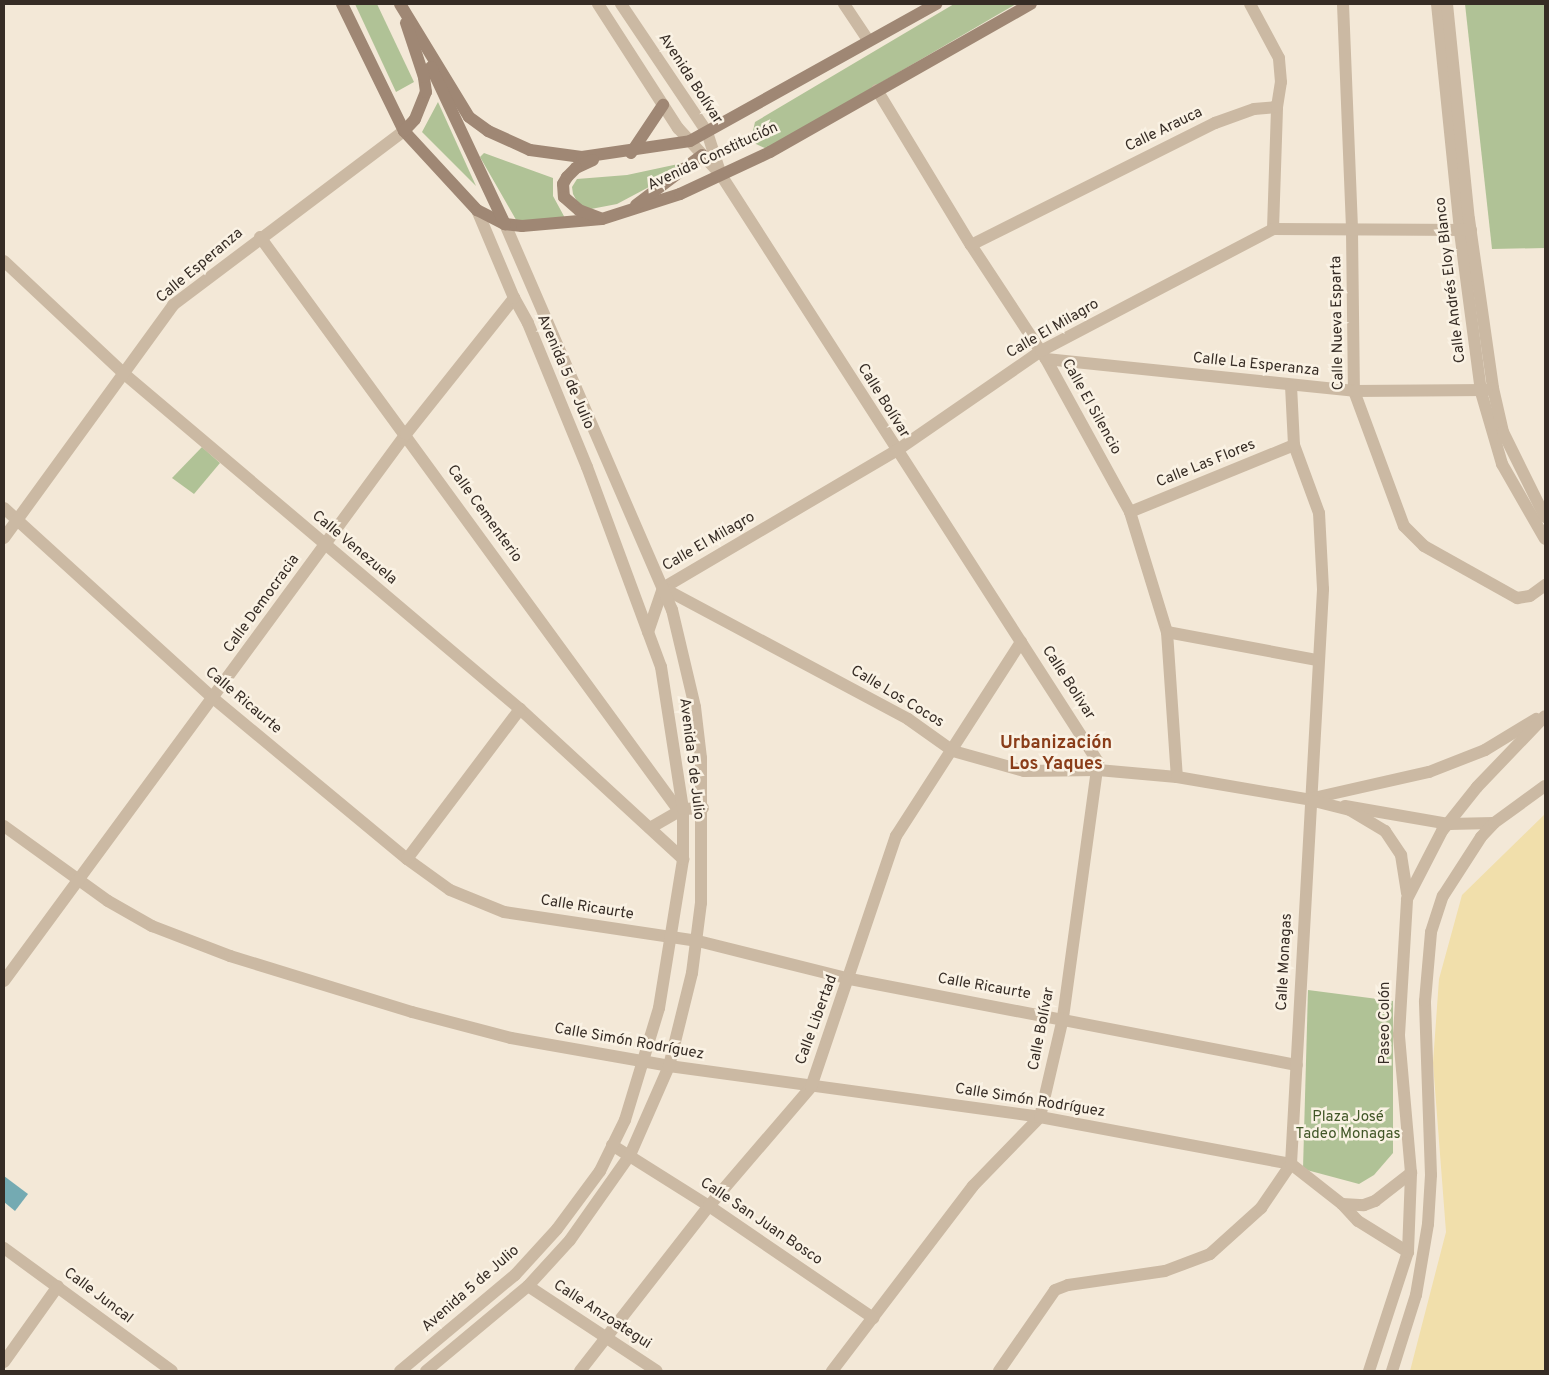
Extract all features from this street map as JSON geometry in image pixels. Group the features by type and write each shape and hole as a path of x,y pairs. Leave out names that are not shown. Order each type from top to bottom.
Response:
{"main road":[{"name":"Avenida Constitución","path":"342,4 404,131 477,210 505,224 522,226 602,219 626,213 721,175 770,152 1031,4"},
{"name":"Avenida Constitución","path":"401,5 469,117 488,131 552,155 582,157 625,153 690,141 868,40 936,4"},
{"path":"401,5 424,76 426,92 415,119 404,131"},
{"path":"401,5 505,224"},
{"path":"602,219 569,202 564,197 563,184 576,168 625,153 663,105"},
{"path":"626,213 702,155"}],"street":[{"path":"598,4 663,105 690,141 721,175"},
{"name":"Avenida Bolívar","path":"621,4 707,132 721,175"},
{"path":"844,4 868,40"},
{"path":"1250,4 1271,38 1279,58 1280,82 1277,107 1273,229"},
{"name":"Calle Nueva Esparta","path":"1342,4 1352,232 1354,391 1404,526 1424,546 1517,598 1530,596 1545,585"},
{"name":"Calle Andrés Eloy Blanco","path":"1437,4 1451,80"},
{"name":"Calle Andrés Eloy Blanco","path":"1447,4 1451,80 1466,231 1487,390 1502,464 1545,539"},
{"name":"Calle El Silencio","path":"877,90 971,244 1044,355 1130,512 1167,632 1177,777"},
{"name":"Calle Arauca","path":"971,244 1215,123 1254,109 1277,107"},
{"name":"Calle Esperanza","path":"4,538 122,372 173,306 260,237 404,131"},
{"name":"Calle Bolívar","path":"721,175 896,451 1021,642"},
{"name":"Avenida 5 de Julio","path":"400,1371 515,1275 556,1229 589,1186 612,1145 625,1120 659,1008 684,859 681,810 661,667 586,467 528,323 514,298 477,210"},
{"name":"Avenida 5 de Julio","path":"426,1371 528,1286 570,1240 630,1155 669,1066 698,941 703,808 695,708 672,610 505,224"},
{"name":"Calle El Milagro","path":"663,588 896,451 1044,355 1273,229 1352,232 1466,231"},
{"name":"Calle Cementerio","path":"260,237 681,810"},
{"name":"Calle Venezuela","path":"4,262 122,372 324,546 520,709 684,859"},
{"name":"Calle Democracia","path":"4,981 76,880 213,698 406,434 514,298"},
{"name":"Calle La Esperanza","path":"1044,355 1291,386 1354,391 1487,390"},
{"name":"Calle Monagas","path":"1291,386 1294,445 1313,493 1321,530 1323,588 1309,799 1291,1164"},
{"name":"Calle Andrés Eloy Blanco","path":"1487,390 1503,432 1545,517"},
{"name":"Calle Las Flores","path":"1130,512 1294,445"},
{"name":"Calle Ricaurte","path":"4,508 213,698 407,859 450,890 504,912 698,941 850,979 1063,1018 1297,1065"},
{"path":"648,632 663,588"},
{"name":"Calle Los Cocos","path":"663,588 908,719 953,751 1024,771 1098,770 1177,777 1309,799"},
{"path":"1167,632 1317,660"},
{"name":"Calle Libertad","path":"580,1371 709,1206 811,1087 850,979 896,836 953,751 1021,642"},
{"name":"Calle Bolivar","path":"1021,642 1096,756 1098,770"},
{"path":"407,859 520,709"},
{"path":"1309,799 1429,772 1485,750 1545,715"},
{"name":"Paseo Colón","path":"1369,1371 1408,1252 1411,1173 1399,1035 1407,899 1427,855 1449,824 1477,787 1545,715"},
{"name":"Calle Bolívar","path":"1040,1117 1063,1018 1098,770"},
{"path":"1392,1371 1416,1295 1428,1224 1431,1175 1425,1000 1428,945 1438,908 1450,883 1494,823 1545,786"},
{"path":"1309,799 1449,824 1494,823"},
{"path":"1309,799 1350,810 1385,830 1401,855 1407,899"},
{"path":"650,828 681,810 703,808"},
{"name":"Calle Simón Rodríguez","path":"4,826 76,880 152,926 230,956 412,1012 511,1038 643,1062 811,1087 1040,1117 1291,1164"},
{"path":"832,1371 973,1186 1040,1117"},
{"name":"Calle San Juan Bosco","path":"612,1145 709,1206 872,1318"},
{"path":"999,1371 1055,1290 1068,1284 1165,1270 1210,1254 1261,1208 1291,1164 1342,1204 1358,1221 1408,1252"},
{"path":"1342,1204 1364,1204 1375,1201 1411,1173"},
{"name":"Calle Juncal","path":"4,1248 172,1371"},
{"path":"4,1362 58,1286"},
{"name":"Calle Anzoategui","path":"528,1286 607,1335 657,1371"}],"green space":[{"path":"355,4 377,4 414,82 396,92"},
{"path":"954,4 1016,4 767,149 756,144 752,135 755,122"},
{"path":"1465,4 1545,4 1545,248 1492,249"},
{"path":"438,102 476,186 422,132"},
{"path":"484,153 553,178 553,196 565,218 519,225 480,157"},
{"path":"683,163 664,179 617,204 591,209 579,205 573,194 572,187 577,179 627,175"},
{"path":"202,447 220,463 194,494 172,478"},
{"name":"Plaza José Tadeo Monagas","path":"1308,990 1393,1001 1393,1153 1374,1175 1359,1184 1303,1169"}],"sand":[{"path":"1545,814 1545,1371 1410,1371 1446,1232 1433,1063 1439,979 1462,895"}],"water":[{"path":"4,1176 28,1194 15,1211 4,1202"}],"district":[{"name":"Urbanización Los Yaques","path":"1056,755"}]}
